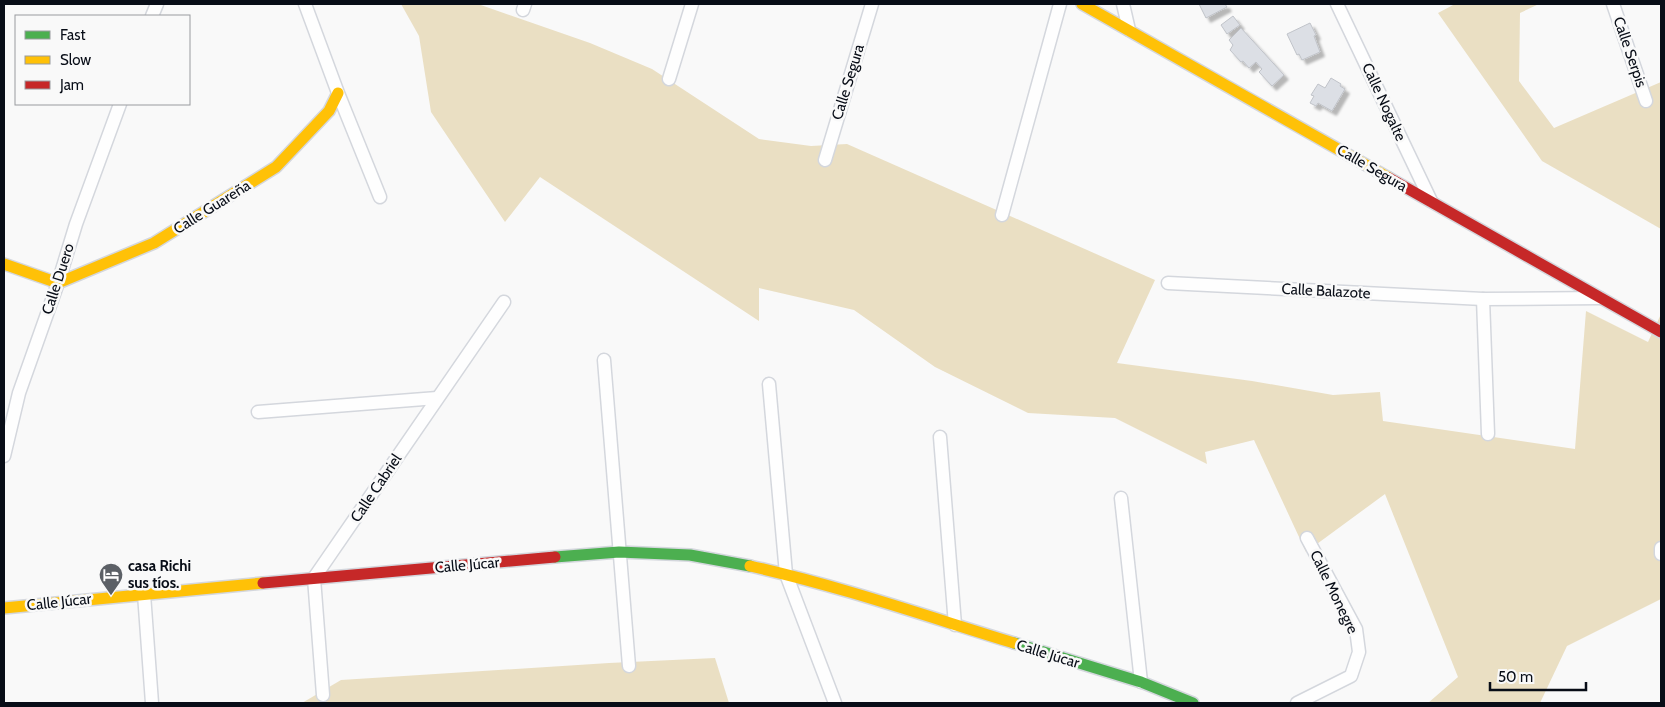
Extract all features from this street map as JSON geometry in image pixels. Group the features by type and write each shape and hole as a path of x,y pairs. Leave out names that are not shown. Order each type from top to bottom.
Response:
{"street":[{"path":"305,4 380,197"},
{"path":"669,79 692,4"},
{"name":"Calle Segura","path":"825,160 872,4"},
{"path":"1002,215 1060,4"},
{"name":"Calle Segura","path":"1082,4 1661,332"},
{"path":"1123,4 1130,30"},
{"name":"Calle Nogalte","path":"1337,4 1430,201"},
{"name":"Calle Serpis","path":"1613,4 1646,101"},
{"name":"Calle Guareña","path":"58,283 154,243 276,166 329,111 338,93"},
{"name":"Calle Duero","path":"4,456 19,393 58,283 76,224 120,105"},
{"path":"4,264 58,283"},
{"name":"Calle Balazote","path":"1168,283 1483,298 1600,298"},
{"path":"1483,298 1488,434"},
{"name":"Calle Cabriel","path":"314,578 504,302"},
{"path":"604,360 629,666"},
{"path":"769,384 786,574 835,703"},
{"path":"258,412 437,398"},
{"path":"940,437 955,625"},
{"path":"1121,498 1141,682"},
{"name":"Calle Monegre","path":"1297,703 1351,676 1359,652 1356,629 1307,538"},
{"path":"1661,548 1661,554"},
{"name":"Calle Júcar","path":"4,608 314,578 619,552 690,555 786,574 883,601 1141,682 1192,703"},
{"path":"314,578 324,695"},
{"path":"144,594 152,703"}],"shaded area":[{"path":"401,4 478,4 590,43 652,69 759,139 811,146 847,144 1155,280 1117,363 1252,381 1333,395 1380,392 1383,421 1575,449 1586,311 1648,342 1661,314 1661,599 1567,646 1540,703 1428,703 1458,677 1385,494 1306,552 1254,440 1205,452 1207,464 1115,418 1028,413 935,367 854,310 759,288 759,321 540,177 505,222 431,112 419,36"},
{"path":"1455,4 1539,4 1520,13 1519,81 1554,128 1661,82 1661,229 1542,161 1438,13"},
{"path":"715,658 729,703 302,703 341,680"}],"building":[{"path":"1199,4 1225,4 1227,7 1206,18"},
{"path":"1233,16 1240,25 1227,34 1221,25"},
{"path":"1310,23 1316,35 1314,36 1320,52 1302,60 1299,54 1297,55 1287,34"},
{"path":"1241,28 1284,75 1272,86 1259,72 1262,69 1256,62 1249,68 1230,50 1233,45 1229,40"},
{"path":"1331,78 1345,89 1332,111 1318,103 1316,106 1310,103 1314,96 1311,95 1318,84 1325,88"}],"traffic: fast":[{"path":"555,557 619,552 690,555 750,566"},
{"path":"1014,643 1141,682 1193,703"}],"traffic: slow":[{"path":"1082,4 1389,178"},
{"path":"4,264 58,283 154,243 276,167 329,111 338,93"},
{"path":"750,566 850,592 1014,643"},
{"path":"4,608 263,583"}],"traffic: jam":[{"path":"1389,178 1661,332"},
{"path":"263,583 555,557"}],"place":[{"name":"casa Richi sus tíos.","path":"111,596"}]}
